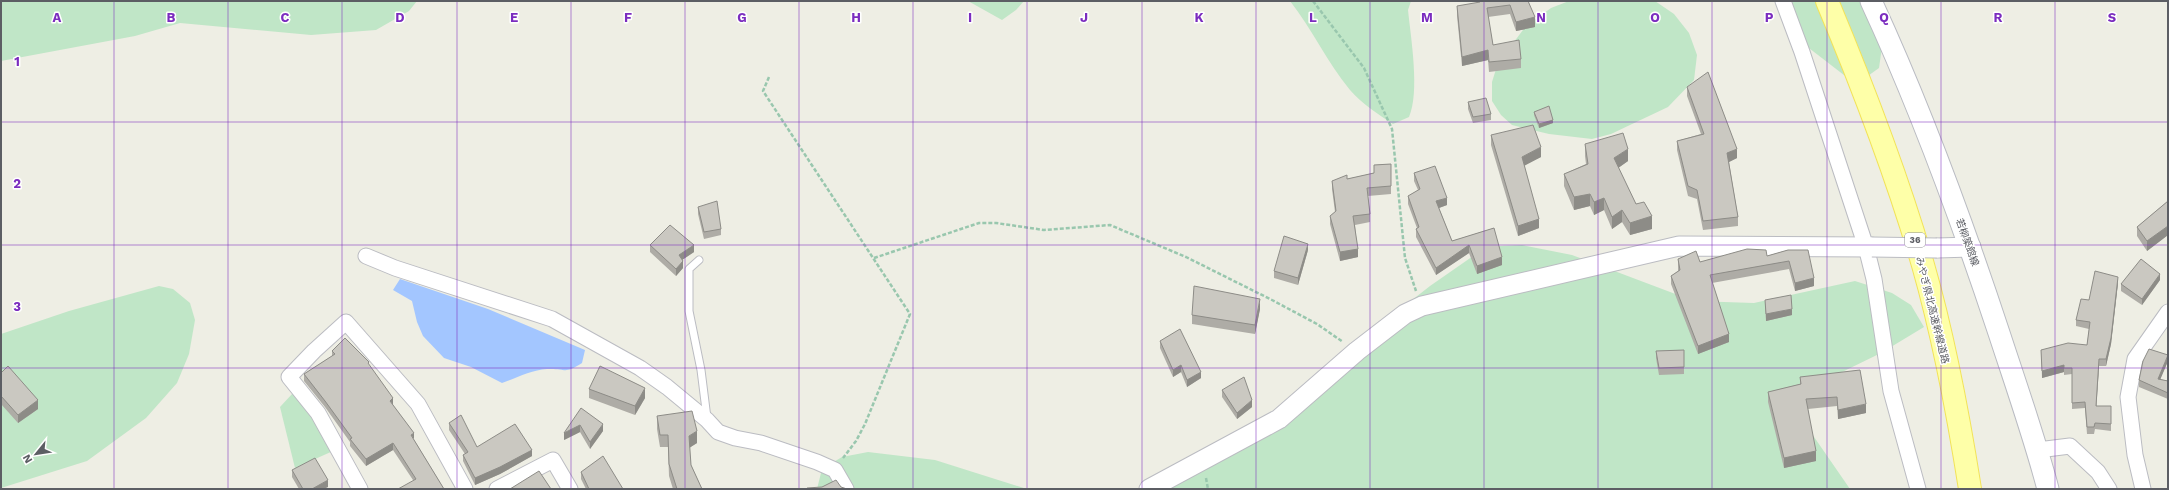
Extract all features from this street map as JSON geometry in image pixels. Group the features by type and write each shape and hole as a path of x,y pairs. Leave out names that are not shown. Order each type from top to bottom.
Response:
{"main road":[{"name":"みやぎ県北高速幹線道路","path":"1827,1 1900,191 1923,265 1960,420 1970,489"},
{"name":"若柳築館線","path":"1871,1 1898,59 1971,247 2038,450 2048,489"}],"street":[{"path":"1783,1 1869,247 1891,391 1918,489"},
{"path":"1149,489 1279,419 1357,351 1405,314 1422,306 1680,246 1971,247"},
{"path":"366,256 395,268 552,319 640,368 707,420 718,432 735,438 761,443 835,470 846,489"},
{"path":"2143,489 2135,455 2128,397 2135,359 2168,312"},
{"path":"360,489 318,413 289,378 314,350 346,322 418,404 465,489"},
{"path":"2038,450 2070,446 2098,472 2109,489"},
{"path":"497,489 553,460 570,489"}],"lane":[{"path":"699,260 689,269 690,311 701,370 707,420"}],"path":[{"path":"1314,1 1364,68 1392,129 1405,258 1422,306"},
{"path":"769,77 764,91 910,314 865,424 835,470"},
{"path":"874,258 979,223 996,223 1044,230 1110,225 1186,257 1272,300 1316,324 1357,351"}],"green space":[{"path":"1,1 417,1 409,11 376,30 311,35 180,23 135,36 1,61"},
{"path":"968,1 1024,1 1016,10 1002,20"},
{"path":"1290,1 1411,1 1408,10 1413,50 1414,94 1409,117 1393,124 1360,100 1350,90 1334,68"},
{"path":"1569,1 1655,1 1674,14 1689,33 1697,55 1694,80 1668,107 1611,134 1592,139 1549,134 1512,125 1501,115 1492,101 1492,82 1498,63 1526,26 1551,8"},
{"path":"1787,1 1874,1 1883,40 1879,68 1865,78 1853,82 1805,45"},
{"path":"1522,245 1572,255 1694,301 1754,303 1855,281 1892,293 1911,305 1924,327 1881,353 1799,393 1812,434 1850,489 1149,489 1226,449 1430,286 1476,254 1500,246"},
{"path":"159,286 173,289 190,303 195,320 189,354 177,383 146,418 87,461 1,488 1,334 69,311"},
{"path":"293,393 316,420 333,451 295,468 280,407"},
{"path":"868,452 935,460 1027,489 817,489 822,469 842,457"}],"water":[{"path":"400,279 488,309 585,350 582,363 568,370 547,369 524,374 502,383 471,367 444,358 423,336 417,322 412,301 393,290"}],"building":[{"path":"1479,1 1528,1 1535,17 1516,22 1510,5 1487,8 1493,45 1519,40 1521,59 1489,62 1488,50 1462,57 1457,6 1480,2"},
{"path":"1708,72 1737,149 1727,153 1738,217 1703,221 1697,190 1688,186 1677,141 1704,134 1687,87"},
{"path":"1486,98 1491,114 1473,117 1468,102"},
{"path":"1549,106 1553,120 1539,124 1534,112"},
{"path":"1533,125 1541,147 1522,157 1539,219 1518,226 1491,135"},
{"path":"1623,133 1628,149 1614,158 1636,204 1644,202 1652,216 1630,223 1622,210 1612,217 1604,198 1594,202 1590,194 1574,197 1564,174 1588,164 1585,144"},
{"path":"1391,164 1391,186 1367,188 1370,214 1353,216 1358,249 1340,252 1330,216 1336,211 1332,181 1347,175 1347,179 1374,173 1374,165"},
{"path":"1435,166 1447,198 1436,201 1452,241 1494,228 1502,257 1477,266 1469,245 1436,268 1416,229 1419,227 1408,196 1420,189 1414,173"},
{"path":"717,201 721,229 704,232 698,207"},
{"path":"2168,201 2168,226 2147,241 2137,227"},
{"path":"670,225 694,245 679,255 683,261 676,269 650,245"},
{"path":"1284,236 1308,244 1298,278 1274,271"},
{"path":"1747,249 1766,250 1767,256 1788,250 1808,250 1814,278 1795,283 1789,261 1710,275 1729,334 1698,346 1671,276 1680,270 1678,259 1696,251 1700,262"},
{"path":"2141,259 2160,274 2142,299 2121,284"},
{"path":"2095,271 2118,277 2111,338 2106,359 2099,359 2096,406 2111,406 2111,424 2095,423 2094,427 2087,427 2085,402 2072,403 2072,368 2064,368 2064,365 2042,371 2041,350 2068,343 2087,345 2090,322 2076,320 2081,299 2089,300"},
{"path":"1194,286 1260,299 1255,325 1192,315"},
{"path":"1791,295 1792,309 1766,314 1765,300"},
{"path":"1180,329 1201,372 1187,380 1181,365 1173,370 1160,341"},
{"path":"345,338 369,362 368,363 393,398 390,401 414,433 411,435 444,489 398,489 416,479 393,443 366,459 304,374 335,354 332,351"},
{"path":"2149,349 2168,355 2158,379 2168,381 2168,393 2139,380 2143,361"},
{"path":"1684,350 1684,367 1659,368 1656,351"},
{"path":"8,366 38,400 18,415 1,396 1,373"},
{"path":"600,366 645,388 635,406 589,389"},
{"path":"1860,370 1866,404 1838,410 1837,397 1806,399 1816,451 1784,458 1768,392 1801,384 1800,377"},
{"path":"1244,377 1252,400 1237,413 1222,390"},
{"path":"581,408 603,424 590,442 580,425 564,433"},
{"path":"692,411 697,431 689,436 691,465 702,489 677,489 669,464 668,435 660,435 657,416"},
{"path":"461,415 477,447 515,424 532,450 475,478 463,455 468,452 449,423"},
{"path":"603,456 623,489 589,489 581,472"},
{"path":"315,458 328,480 312,489 303,489 292,470"},
{"path":"539,471 551,489 510,489"},
{"path":"836,480 841,487 847,489 807,488 822,487"}]}
